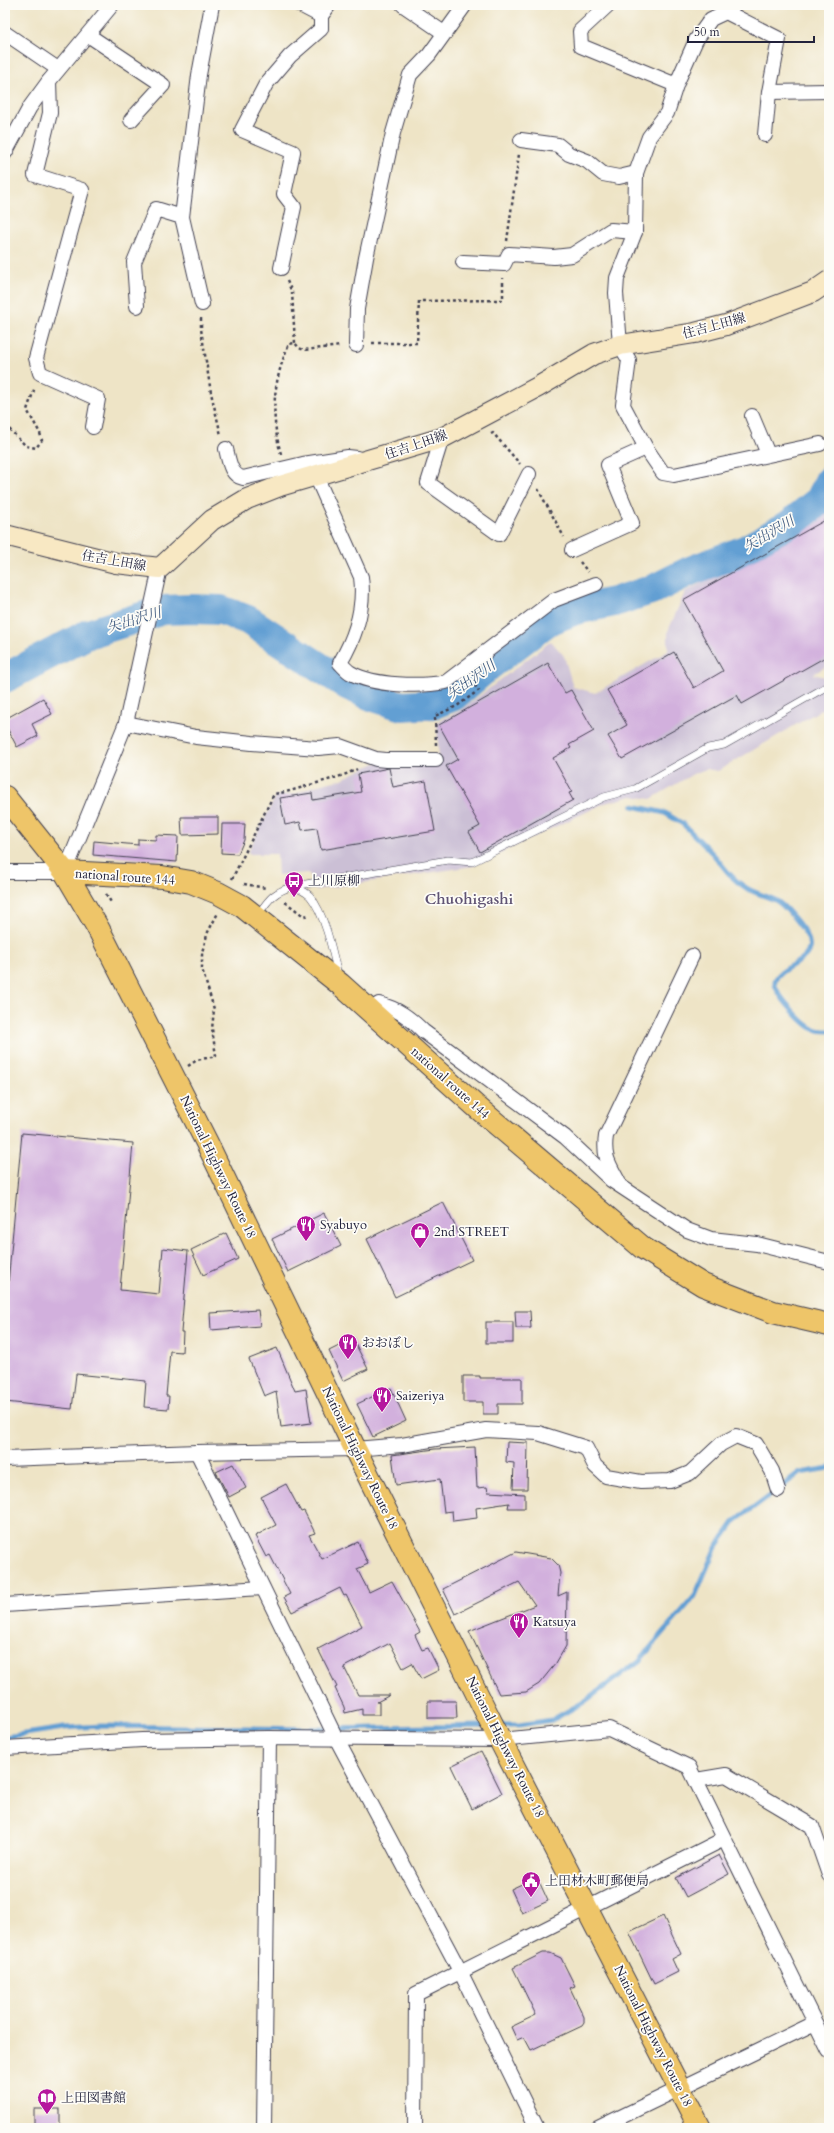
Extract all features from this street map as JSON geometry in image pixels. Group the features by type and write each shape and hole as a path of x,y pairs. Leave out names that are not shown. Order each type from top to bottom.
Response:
{"highway":[{"name":"National Highway Route 18","path":"5,797 65,872 98,928 500,1740 588,1907 700,2128"},
{"name":"national route 144","path":"65,872 162,877 229,889 257,916 370,1010 479,1109 643,1248 704,1285 774,1312 829,1325"}],"main road":[{"name":"住吉上田線","path":"5,535 116,563 160,568 212,520 230,508 300,475 362,463 442,438 538,387 594,354 620,345 695,333 726,325 813,292 829,281"}],"street":[{"path":"202,304 182,217 199,75 212,5"},
{"path":"281,268 294,207 284,194 293,152 242,130 266,84 290,56 321,29 325,10 300,5"},
{"path":"404,5 444,33"},
{"path":"356,344 357,309 366,258 393,132 410,75 429,55 465,5"},
{"path":"608,5 580,31 581,46 676,85"},
{"path":"5,153 27,113 49,80 88,35 106,7"},
{"path":"766,135 769,92 779,39 730,8 711,19 696,40 676,85 667,113 649,137 636,173 635,232 617,278 616,293 620,345 629,360 623,405 646,448 663,473 674,475 820,444"},
{"path":"5,33 58,69"},
{"path":"88,35 163,85 131,120"},
{"path":"49,80 50,113 35,175 82,190 36,358 40,374 98,399 93,427"},
{"path":"769,92 829,91"},
{"path":"520,140 558,145 569,154 587,161 603,174 619,177 636,173"},
{"path":"137,306 134,262 156,209 182,217"},
{"path":"463,262 572,255 611,230 635,232"},
{"path":"752,416 768,454"},
{"path":"442,438 428,484 499,534 529,474"},
{"path":"572,550 632,523 608,464 646,448"},
{"path":"226,449 233,472 237,476 251,477 262,474 300,475 361,577 362,609 351,644 340,663 350,673 364,679 380,682 433,685 446,682 554,600 596,584"},
{"path":"262,474 300,475 348,457 359,458 362,463"},
{"path":"5,872 65,872 126,723 144,635 160,568"},
{"path":"126,723 196,737 318,748 340,746 376,759 394,761 436,760"},
{"path":"621,1186 606,1160 604,1150 606,1136 692,956"},
{"path":"370,1010 379,1004 393,1008 408,1016 423,1031 565,1137 611,1180 687,1230 711,1240 757,1244 829,1262"},
{"path":"5,1459 197,1452 355,1449 402,1446 486,1430 538,1433 586,1448 595,1466 606,1476 641,1482 670,1481 690,1472 721,1444 736,1436 756,1444 772,1471 778,1490"},
{"path":"197,1452 336,1738 460,1971 537,2128"},
{"path":"5,1605 262,1588"},
{"path":"5,1748 142,1740 269,1738 500,1740 609,1729 690,1767 815,2023 827,2043"},
{"path":"264,2128 269,1738"},
{"path":"696,1780 726,1775 812,1826 829,1875"},
{"path":"415,2128 416,1994 724,1839"},
{"path":"598,2128 815,2023"}],"lane":[{"path":"257,916 274,894 280,890 294,886 448,860 472,862 604,797 635,789 708,748 724,745 824,688"},
{"path":"294,886 308,895 315,904 333,953 340,984"}],"path":[{"path":"281,268 292,292 295,343 299,348 304,350 326,346 417,342 419,301 503,300 506,259 505,249 520,140"},
{"path":"202,304 201,329 211,393 216,421 226,449"},
{"path":"295,343 289,344 284,355 274,393 274,424 300,475"},
{"path":"5,425 26,446 36,448 40,444 42,440 40,433 27,410 40,374"},
{"path":"572,550 596,584"},
{"path":"436,760 435,716 457,706 479,690 476,687"},
{"path":"172,1075 197,1060 216,1056 212,1029 214,1009 202,969 202,952 208,932 274,794 294,792 309,785 341,777 376,759"}],"shaded area":[{"path":"829,498 829,665 813,674 829,678 829,705 718,771 706,769 693,774 651,799 632,796 605,803 473,866 315,890 312,878 308,873 278,875 277,854 247,854 276,796 295,794 311,787 342,779 375,763 439,764 437,722 460,711 551,641 564,656 573,687 595,693 668,651 668,631 685,592 794,531 825,506"}],"building":[{"path":"829,518 829,655 742,704 737,695 622,759 608,736 627,725 607,690 674,652 694,688 723,671 683,600"},
{"path":"548,663 565,693 571,690 594,731 569,745 571,748 553,758 572,792 569,793 573,800 480,852 469,832 480,826 446,766 458,759 439,725"},
{"path":"43,698 52,714 32,724 38,736 17,747 5,724 5,719"},
{"path":"389,768 393,787 426,781 435,831 321,850 317,828 302,830 300,822 285,825 280,798 312,793 313,800 361,792 358,774"},
{"path":"181,817 218,817 218,834 182,835"},
{"path":"222,824 245,824 244,840 238,854 221,853"},
{"path":"156,835 178,836 177,862 93,855 94,841 138,845 138,839 156,840"},
{"path":"22,1133 133,1143 120,1290 159,1294 163,1248 188,1251 181,1332 183,1332 182,1352 170,1351 166,1396 169,1396 168,1409 144,1407 146,1381 76,1374 72,1409 5,1402 5,1283 8,1284"},
{"name":"2nd STREET","path":"443,1202 472,1260 395,1297 367,1239"},
{"name":"Syabuyo","path":"324,1213 341,1246 288,1272 272,1239"},
{"path":"226,1233 238,1259 203,1275 191,1250"},
{"path":"258,1310 260,1326 211,1330 210,1313"},
{"path":"515,1311 530,1311 531,1328 516,1328"},
{"path":"486,1322 513,1322 513,1343 486,1343"},
{"name":"おおぼし","path":"353,1339 368,1369 343,1381 329,1351"},
{"path":"277,1348 295,1391 306,1389 311,1423 281,1427 276,1391 264,1396 249,1359"},
{"path":"463,1376 480,1376 480,1378 522,1378 522,1404 498,1404 498,1414 483,1414 483,1402 463,1402"},
{"name":"Saizeriya","path":"391,1388 406,1421 373,1437 357,1404"},
{"path":"507,1442 528,1443 527,1489 513,1489 514,1463 506,1462"},
{"path":"475,1447 477,1488 487,1487 488,1492 525,1494 525,1508 508,1508 509,1503 476,1508 477,1518 453,1521 452,1511 444,1512 440,1479 396,1485 392,1455 435,1449"},
{"path":"233,1464 246,1488 229,1497 216,1472"},
{"path":"286,1484 301,1512 304,1511 315,1533 309,1535 322,1559 358,1542 368,1564 357,1569 369,1592 392,1581 420,1632 415,1635 422,1650 428,1648 439,1670 421,1679 412,1663 403,1668 390,1643 344,1667 358,1695 390,1695 377,1702 379,1702 379,1715 362,1715 362,1709 345,1713 344,1707 335,1688 337,1687 318,1649 362,1626 346,1595 344,1596 340,1588 292,1612 284,1597 290,1594 270,1555 266,1557 255,1536 276,1525 261,1497"},
{"name":"Katsuya","path":"516,1552 551,1558 558,1565 560,1573 558,1596 567,1592 566,1646 556,1663 539,1684 526,1692 499,1694 469,1631 535,1605 519,1582 455,1614 443,1589"},
{"path":"428,1701 456,1701 457,1718 428,1718"},
{"path":"481,1751 502,1793 472,1809 451,1766"},
{"path":"719,1855 729,1874 686,1897 676,1878"},
{"path":"537,1877 548,1901 522,1913 511,1889"},
{"path":"663,1916 681,1954 672,1959 678,1972 654,1984 629,1932"},
{"path":"543,1953 550,1953 561,1958 575,1986 570,1988 584,2017 584,2023 582,2026 531,2050 524,2037 517,2040 511,2027 536,2015 513,1968"},
{"path":"34,2109 60,2109 60,2128 34,2128"}],"waterway":[{"name":"矢出沢川","path":"5,678 88,634 163,610 221,610 248,620 347,685 374,697 402,706 434,704 454,696 490,665 548,621 575,610 614,602 654,589 690,571 745,550 789,525 820,500 829,481"},
{"path":"633,806 665,813 683,824 738,882 750,890 779,902 792,916 807,936 810,945 808,952 804,957 778,975 775,981 775,986 783,1000 803,1021 814,1029 829,1031"},
{"path":"498,1725 519,1725 552,1720 584,1702 639,1661 695,1596 715,1549 735,1521 800,1473 829,1468"},
{"path":"5,1737 64,1728 102,1726 324,1729 486,1726"}],"place":[{"name":"上川原柳","path":"294,898"},
{"name":"Syabuyo","path":"306,1242"},
{"name":"2nd STREET","path":"420,1249"},
{"name":"おおぼし","path":"348,1360"},
{"name":"Saizeriya","path":"382,1413"},
{"name":"Katsuya","path":"519,1639"},
{"name":"上田材木町郵便局","path":"531,1898"},
{"name":"上田図書館","path":"47,2115"}],"district":[{"name":"Chuohigashi","path":"469,899"}]}
